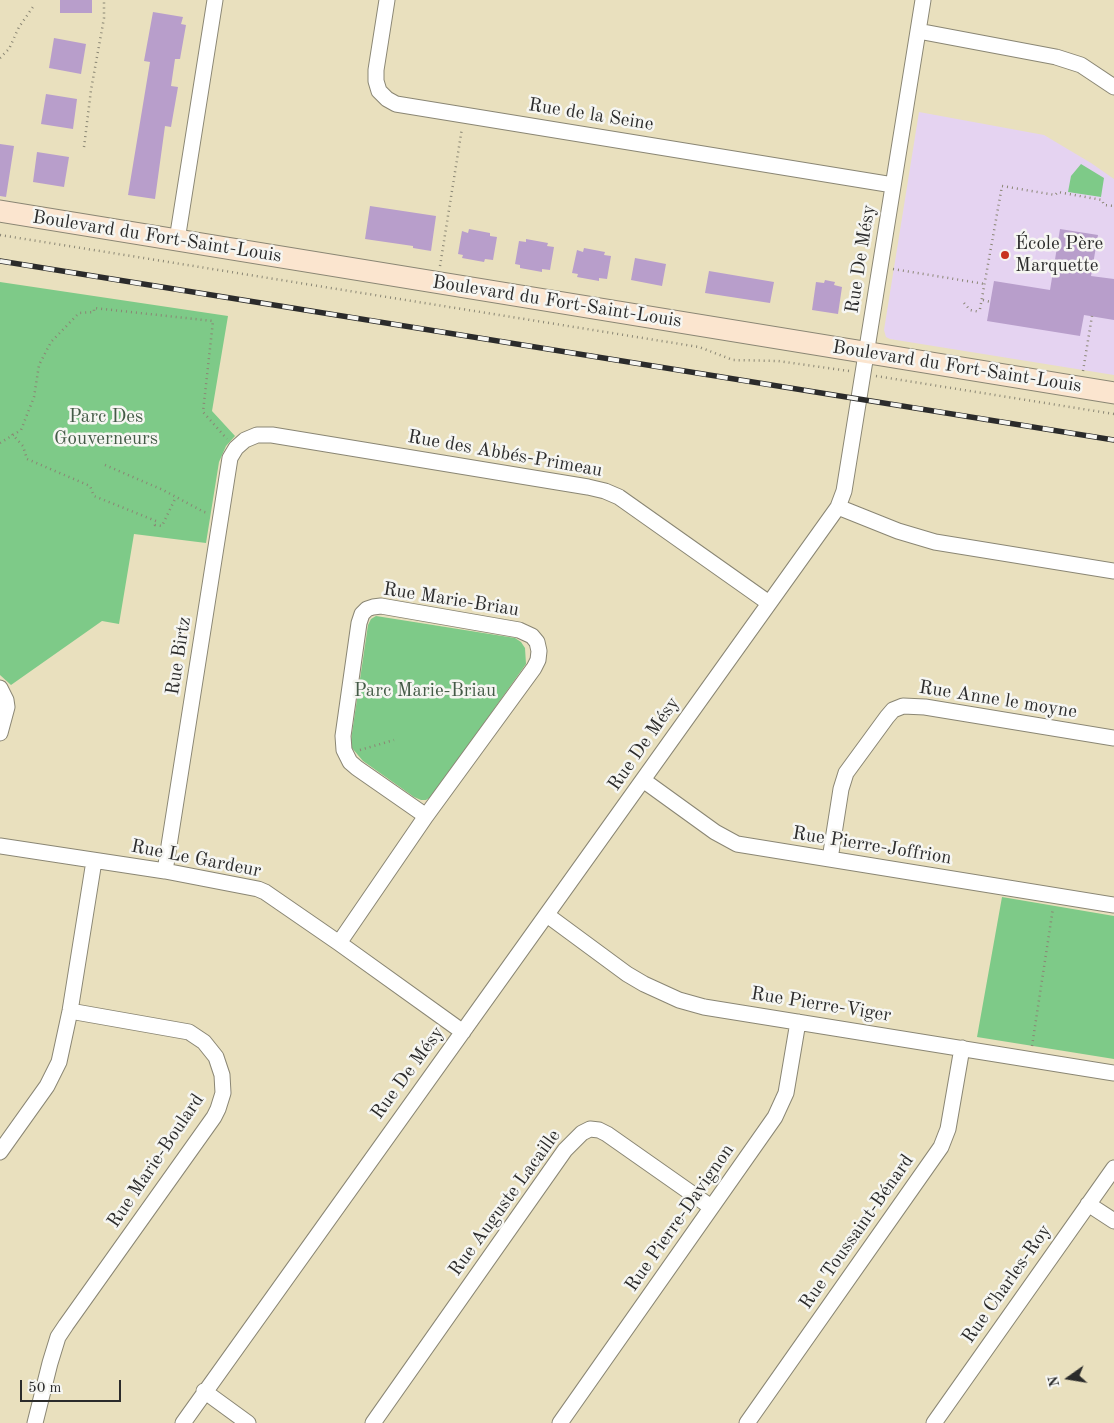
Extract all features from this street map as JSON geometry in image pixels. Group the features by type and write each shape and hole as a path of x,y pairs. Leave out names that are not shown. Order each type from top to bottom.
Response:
{"street":[{"path":"177,240 215,0"},
{"name":"Rue de la Seine","path":"387,0 376,81 379,91 396,104 893,185"},
{"name":"Rue De Mésy","path":"183,1423 204,1391 838,507 844,491 923,0"},
{"path":"918,31 1056,56 1082,65 1114,87"},
{"name":"Boulevard du Fort-Saint-Louis","path":"0,211 1114,393"},
{"name":"Rue des Abbés-Primeau","path":"233,446 257,435 272,435 588,486 606,491 619,497 769,603"},
{"name":"Rue Birtz","path":"166,871 233,446"},
{"path":"838,507 898,532 935,542 1114,570"},
{"name":"Rue Marie-Briau","path":"339,942 426,816 534,668 539,651 537,642 532,636 519,630 381,606 367,608 362,614 359,623 343,736 345,755 357,768 426,816"},
{"path":"0,688 7,707 0,733"},
{"name":"Rue Anne le moyne","path":"830,859 841,789 846,773 893,710 903,706 914,705 1114,738"},
{"name":"Rue Pierre-Joffrion","path":"643,780 715,832 729,840 746,846 1114,906"},
{"name":"Rue Le Gardeur","path":"0,846 166,871 258,889 339,942 463,1032"},
{"path":"0,1152 55,1074 63,1049 70,1011 94,861"},
{"name":"Rue Pierre-Viger","path":"547,915 627,974 662,993 704,1007 1114,1073"},
{"name":"Rue Marie-Boulard","path":"35,1423 53,1350 62,1331 214,1117 223,1092 222,1075 216,1057 204,1042 189,1032 70,1011"},
{"name":"Rue Pierre-Davignon","path":"560,1423 772,1122 786,1093 798,1022"},
{"name":"Rue Toussaint-Bénard","path":"747,1423 941,1147 948,1129 962,1048"},
{"name":"Rue Auguste Lacaille","path":"373,1423 565,1150 582,1133 590,1129 607,1134 711,1208"},
{"name":"Rue Charles-Roy","path":"934,1423 1114,1168"},
{"path":"1088,1204 1114,1221"},
{"path":"204,1391 248,1423"}],"path":[{"path":"84,147 104,18 104,0"},
{"path":"0,58 9,48 19,27 35,4"},
{"path":"440,269 463,124"},
{"path":"964,303 970,310 980,310 1002,186 1056,195 1058,192 1102,200 1104,205 1114,206"},
{"name":"Boulevard du Fort-Saint-Louis","path":"0,235 699,347 733,360 778,360 852,372"},
{"path":"892,268 986,284"},
{"path":"983,300 990,302"},
{"path":"0,442 21,430 34,397 38,365 51,342 79,313 94,312 94,308 214,321 203,412 233,446"},
{"path":"1080,387 1092,316"},
{"name":"Boulevard du Fort-Saint-Louis","path":"876,376 1114,414"},
{"path":"12,434 23,446 27,459 90,486 94,496 156,521 155,525 162,526 176,497"},
{"path":"105,465 176,497 204,512 213,514"},
{"path":"356,751 394,740"},
{"path":"1032,1048 1054,904"}],"shaded area":[{"name":"École Père Marquette","path":"919,112 1044,135 1114,179 1114,375 886,337 884,330"}],"green space":[{"path":"1081,164 1104,178 1101,197 1068,192 1071,176"},
{"name":"Parc Des Gouverneurs","path":"0,282 228,316 212,411 235,436 226,446 219,462 206,543 134,534 119,624 102,621 11,685 0,675"},
{"name":"Parc Marie-Briau","path":"376,616 515,638 525,648 526,664 432,796 426,800 414,797 363,761 352,748 351,740 368,625 371,619"},
{"path":"1002,897 1114,916 1114,1059 977,1037"}],"building":[{"path":"60,0 92,0 92,13 60,13"},
{"path":"153,12 183,17 181,24 186,25 180,59 175,59 171,86 178,87 171,127 165,126 155,199 128,195 150,62 144,61"},
{"path":"54,38 86,44 81,74 49,68"},
{"path":"46,94 77,99 73,129 41,124"},
{"path":"0,144 14,146 6,197 0,196"},
{"path":"37,152 69,157 64,187 33,182"},
{"path":"370,206 436,216 431,251 413,248 413,246 365,239"},
{"path":"469,229 490,233 490,236 497,237 493,260 485,259 484,262 462,258 463,255 458,254 462,231 468,233"},
{"path":"1060,229 1098,235 1091,276 1114,279 1114,320 1084,315 1080,336 987,321 994,281 1050,290"},
{"path":"526,239 548,243 547,246 554,247 550,270 542,269 542,272 520,268 520,265 515,264 519,241 526,242"},
{"path":"584,248 605,252 604,255 611,256 607,279 599,278 599,281 577,277 578,274 572,273 577,250 583,252"},
{"path":"635,258 666,264 662,286 631,280"},
{"path":"709,271 774,282 770,303 705,293"},
{"path":"825,280 835,282 834,285 842,287 838,314 812,310 816,282 824,283"}],"railway":[{"path":"0,261 1114,440"}],"place":[{"name":"École Père Marquette","path":"1005,255"}]}
